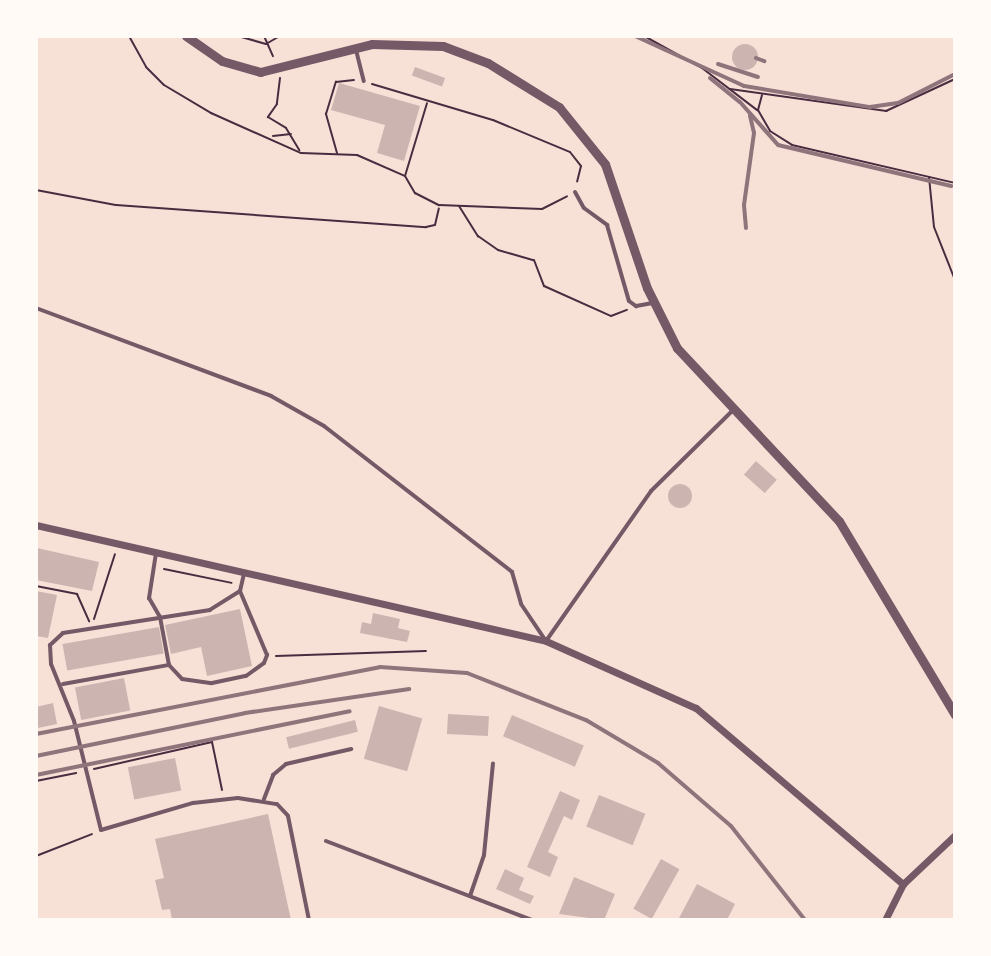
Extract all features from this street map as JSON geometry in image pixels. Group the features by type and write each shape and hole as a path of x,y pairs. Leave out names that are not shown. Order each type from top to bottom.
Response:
{"street":[{"path":"186,36 222,61 260,72 356,47 391,42 443,46 488,63 559,107 597,150 613,178 653,303 690,366 839,521 955,715"},
{"path":"36,525 546,641 696,708 903,884"},
{"path":"885,920 903,884 955,835"}],"lane":[{"path":"356,47 364,81"},
{"path":"575,192 584,208 607,225 629,301 636,306 653,303"},
{"path":"36,308 271,396 324,426 512,572 521,604 546,641 651,491 733,410"},
{"path":"156,553 149,598 160,617 169,665 182,679 212,683 246,676 267,655 241,588 244,573"},
{"path":"241,588 210,610 63,633 50,645 51,664 63,684 101,830 224,799 264,799 288,816 309,920"},
{"path":"63,684 169,665"},
{"path":"264,799 273,775 286,764 351,749"},
{"path":"470,896 484,855 493,763"},
{"path":"326,841 532,920"}],"path":[{"path":"129,36 146,67 164,85 211,113 269,136 301,153 357,155 405,176 415,193 439,205 542,209 575,192 581,166 570,152 493,120 427,103 364,81 336,82 326,114 337,153"},
{"path":"238,36 266,44 280,36"},
{"path":"264,36 271,50"},
{"path":"644,36 653,38 730,89 758,110 770,131 792,145 955,183"},
{"path":"730,89 886,111 955,79"},
{"path":"282,85 277,104 268,117 292,134 301,153"},
{"path":"758,110 762,95"},
{"path":"406,102 408,97"},
{"path":"405,176 427,103"},
{"path":"269,136 292,134"},
{"path":"928,176 934,227 955,280"},
{"path":"36,190 116,205 426,227 435,225 439,205"},
{"path":"459,206 478,236 498,250 534,260 544,286 611,316 628,309 629,301"},
{"path":"36,377 36,435"},
{"path":"92,628 115,554"},
{"path":"153,567 241,588"},
{"path":"36,586 77,594 92,628"},
{"path":"267,655 296,659 426,651"},
{"path":"36,781 212,742 224,799"},
{"path":"36,856 101,830"}],"building":[{"path":"745,44 754,48 758,57 754,66 745,70 736,66 732,57 736,48"},
{"path":"415,67 445,78 442,86 412,75"},
{"path":"339,83 420,106 404,161 377,153 385,125 331,110"},
{"path":"756,461 777,480 765,493 744,474"},
{"path":"680,484 689,487 692,496 689,505 680,508 671,505 668,496 671,487"},
{"path":"37,548 99,562 92,591 36,580"},
{"path":"36,591 57,595 48,638 36,636"},
{"path":"240,609 252,666 207,676 201,647 171,654 165,625"},
{"path":"373,613 400,619 398,628 410,631 407,642 360,633 362,622 371,624"},
{"path":"159,627 164,654 67,671 62,644"},
{"path":"124,678 130,710 81,720 75,688"},
{"path":"53,703 57,724 38,728 36,707"},
{"path":"379,706 422,718 407,771 364,759"},
{"path":"448,714 489,716 488,736 447,734"},
{"path":"512,715 584,745 575,767 503,736"},
{"path":"355,720 358,732 289,749 286,737"},
{"path":"175,758 181,790 134,800 128,767"},
{"path":"560,791 580,800 572,820 564,816 548,852 558,857 550,877 527,867"},
{"path":"599,795 645,814 633,845 586,827"},
{"path":"268,814 291,920 172,920 170,909 162,910 155,880 164,878 155,839"},
{"path":"661,859 679,869 652,919 633,909"},
{"path":"505,869 524,878 519,890 534,896 530,904 496,889"},
{"path":"574,877 615,894 604,920 559,914"},
{"path":"697,884 735,904 727,920 678,920"}],"railway":[{"path":"635,36 744,86 870,107 898,103 955,74"},
{"path":"756,58 764,61"},
{"path":"718,64 758,77"},
{"path":"710,78 740,102 778,145 951,186"},
{"path":"746,228 744,205 754,133 750,115"},
{"path":"36,734 380,667 467,673 586,720 658,763 731,826 805,920"},
{"path":"36,756 245,713 409,689"},
{"path":"36,775 350,711"}]}
